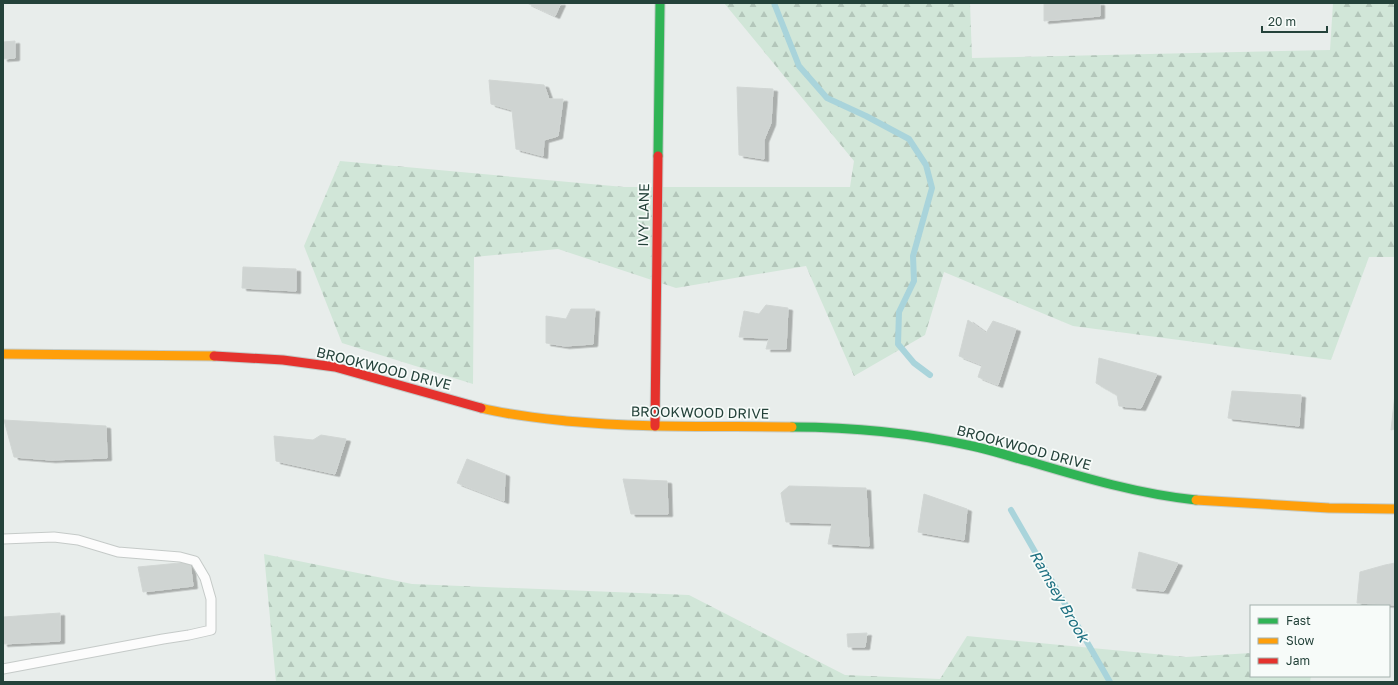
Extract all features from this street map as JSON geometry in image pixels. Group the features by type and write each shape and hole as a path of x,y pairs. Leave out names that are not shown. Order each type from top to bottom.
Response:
{"street":[{"name":"IVY LANE","path":"654,426 660,4"},
{"name":"BROOKWOOD DRIVE","path":"3,354 212,356 283,360 336,367 486,409 548,419 602,424 654,426 836,427 892,432 973,446 1099,482 1167,497 1214,502 1329,508 1395,509"}],"lane":[{"path":"3,539 54,537 78,540 118,552 180,557 195,561 205,578 211,599 211,630 189,636 163,639 3,669"}],"green space":[{"path":"724,3 970,3 972,58 1330,50 1333,3 1395,3 1395,257 1369,257 1331,360 1073,326 944,272 925,335 854,376 806,266 676,288 558,249 474,257 473,384 342,343 304,246 340,161 624,187 850,187 854,161"},
{"path":"264,554 412,584 689,595 845,675 940,679 967,636 1186,657 1250,653 1250,677 1311,677 1310,682 276,682"}],"building":[{"path":"527,3 561,3 555,16"},
{"path":"1044,3 1100,3 1100,16 1044,21"},
{"path":"15,41 15,58 3,59 3,42"},
{"path":"489,80 544,85 549,99 563,99 558,136 544,140 543,156 516,149 512,110 491,104"},
{"path":"737,87 773,89 771,123 764,140 764,159 739,155"},
{"path":"243,267 296,269 296,291 242,288"},
{"path":"766,305 788,308 786,349 766,349 769,338 739,337 744,311 759,314"},
{"path":"571,309 595,309 593,344 565,346 546,343 546,316 566,319"},
{"path":"968,320 986,333 993,321 1016,329 998,385 978,377 982,365 959,356"},
{"path":"1099,358 1157,374 1141,408 1119,406 1117,395 1096,383"},
{"path":"1232,391 1301,395 1299,426 1228,418"},
{"path":"1395,394 1395,429 1391,430"},
{"path":"4,420 106,426 107,458 51,460 14,457"},
{"path":"321,435 346,439 335,474 276,461 274,436 313,440"},
{"path":"467,459 505,474 504,501 457,483"},
{"path":"623,479 667,481 668,514 631,514"},
{"path":"789,486 866,488 869,546 828,544 832,523 786,522 781,493"},
{"path":"924,494 967,509 964,540 918,532"},
{"path":"1139,552 1178,563 1164,591 1132,588"},
{"path":"190,562 193,586 143,592 138,567"},
{"path":"1395,563 1395,605 1357,603 1360,572"},
{"path":"60,613 60,641 3,644 3,617"},
{"path":"867,633 865,647 848,647 847,634"}],"waterway":[{"name":"Ramsey Brook","path":"774,3 799,66 827,98 866,116 909,139 926,165 932,188 913,256 914,281 899,312 898,344 914,363 930,375"},
{"name":"Ramsey Brook","path":"1011,510 1110,682"}],"traffic: fast":[{"path":"658,156 660,4"},
{"path":"792,427 838,428 905,434 950,441 987,449 1112,485 1154,494 1196,500"}],"traffic: slow":[{"path":"3,354 214,356"},
{"path":"481,408 523,416 594,423 651,426 792,427"},
{"path":"1196,500 1329,508 1395,509"}],"traffic: jam":[{"path":"655,426 658,156"},
{"path":"214,356 283,360 335,367 481,408"}]}
